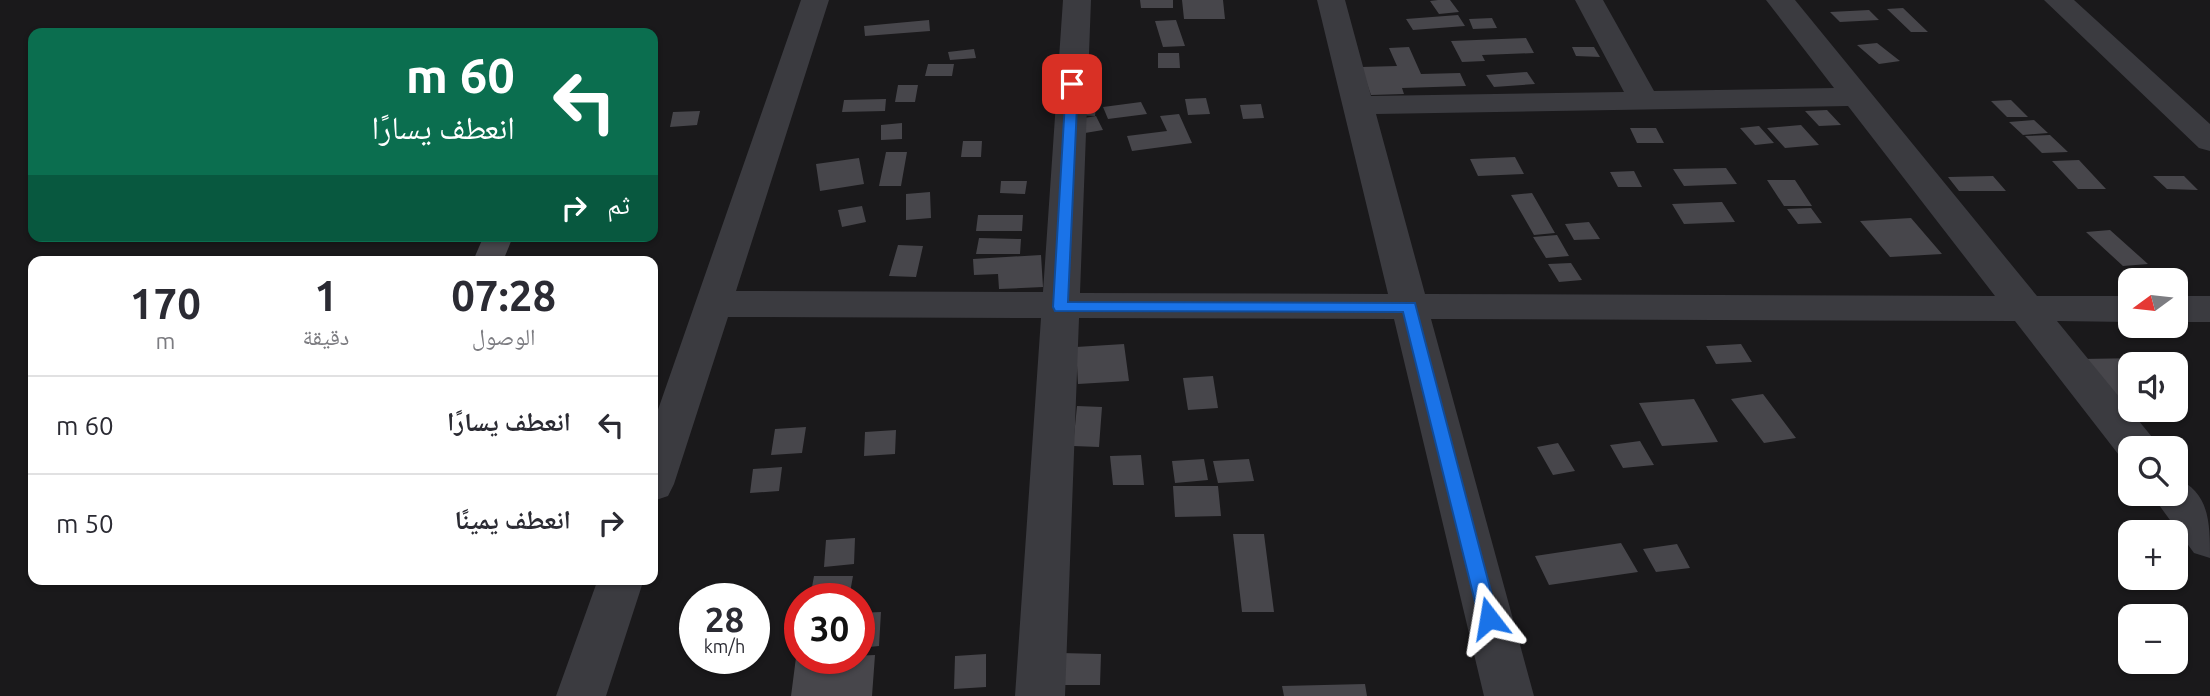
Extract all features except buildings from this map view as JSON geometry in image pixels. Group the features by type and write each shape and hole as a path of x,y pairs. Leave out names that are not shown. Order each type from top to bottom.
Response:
{"street":[{"path":"658,469 815,0"},
{"path":"1040,696 1077,0"},
{"path":"1331,0 1509,696"},
{"path":"1588,0 1644,100"},
{"path":"1780,0 2127,436"},
{"path":"2059,0 2198,117 2210,141"},
{"path":"1357,105 1857,97"},
{"path":"713,304 2118,309"},
{"path":"2188,309 2210,309"},
{"path":"2183,506 2210,540"},
{"path":"582,696 619,585"}],"route":[{"path":"1072,84 1060,307 1409,307 1489,618"}]}
